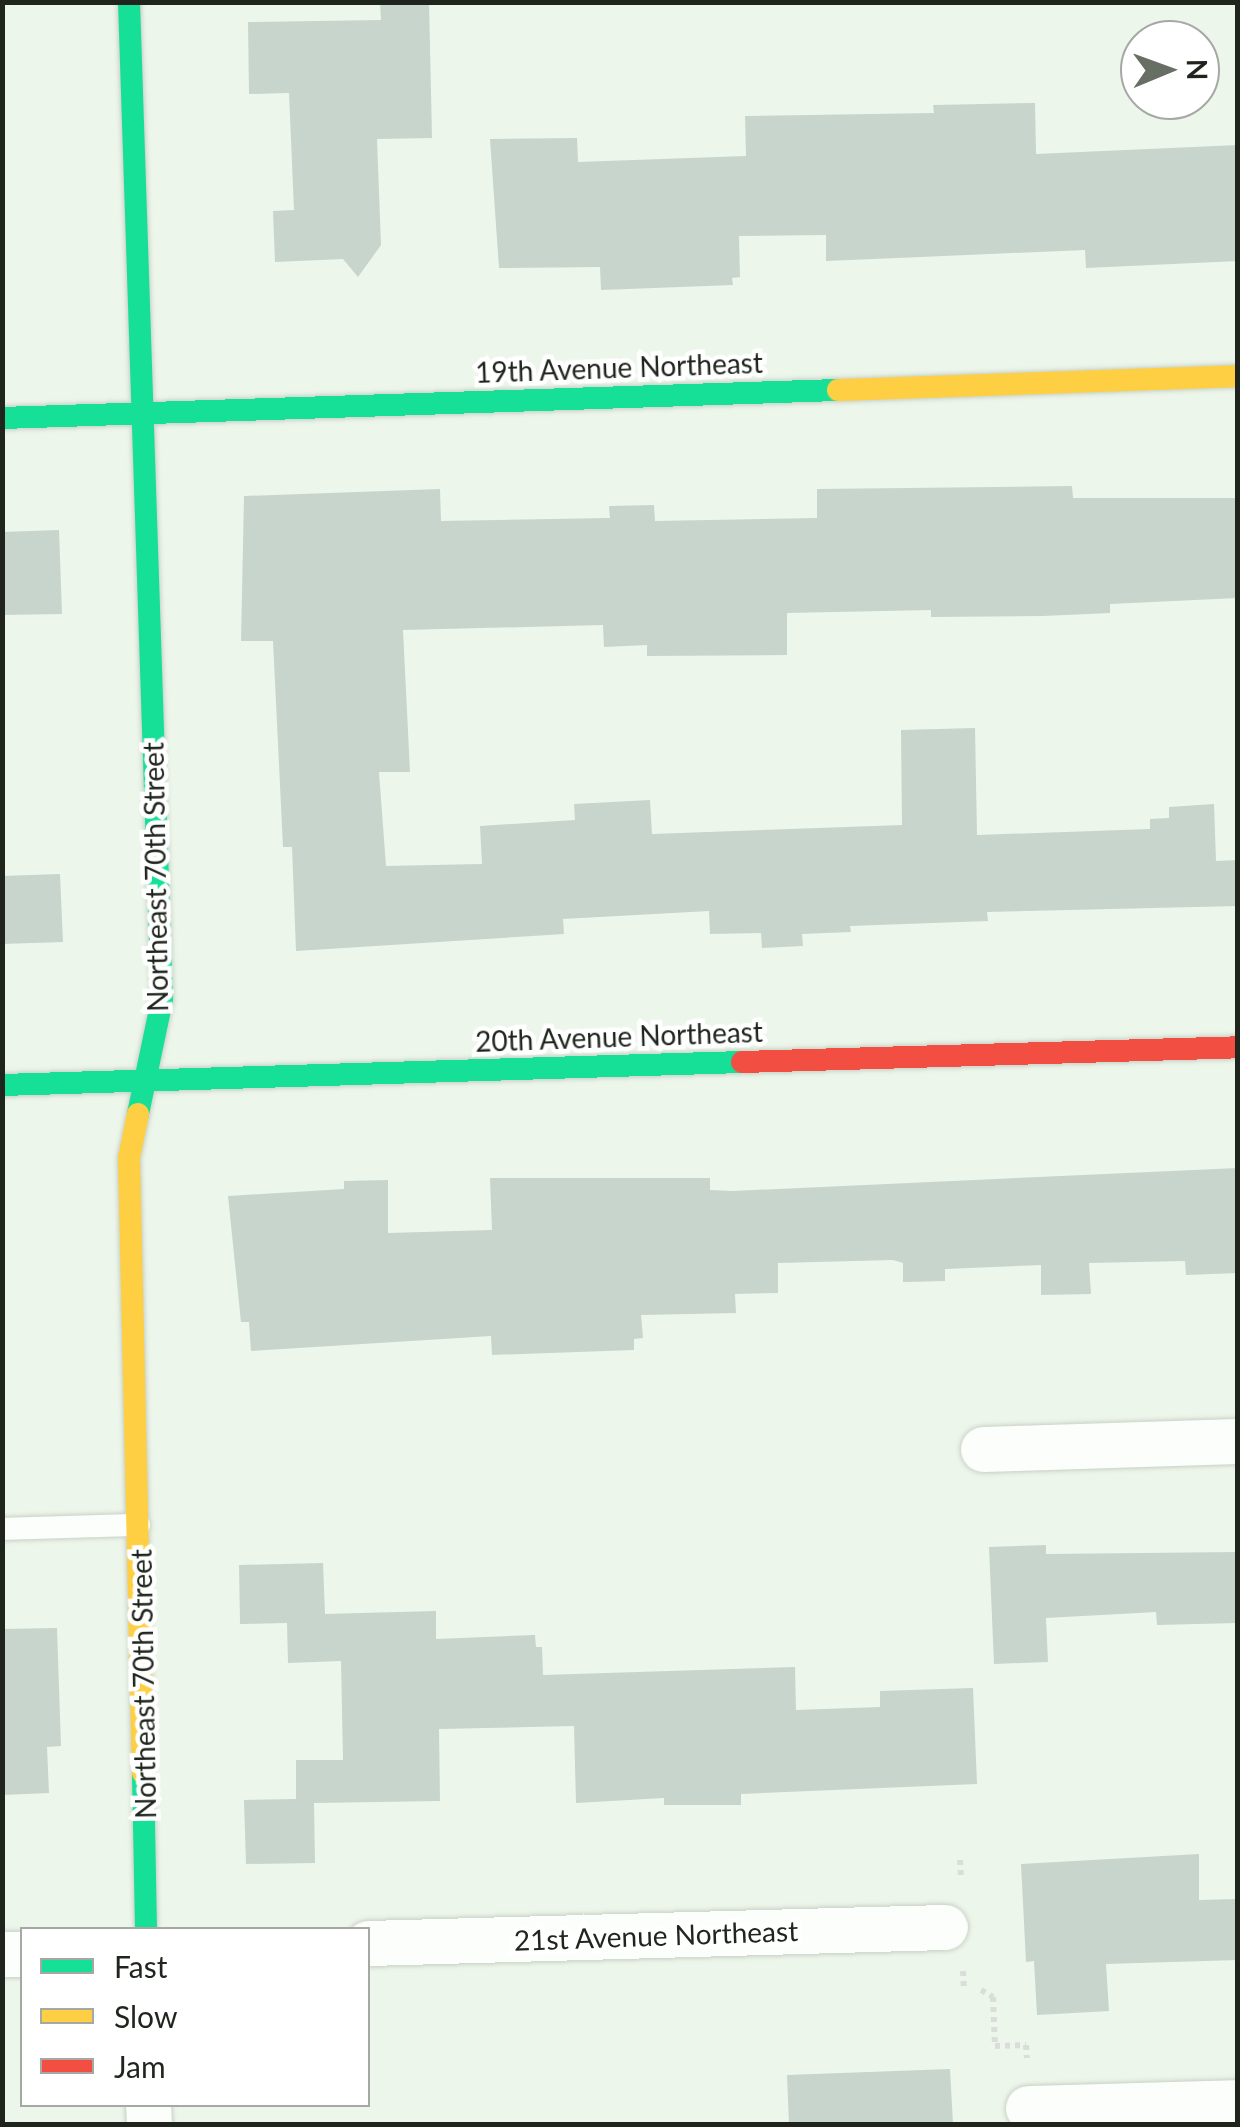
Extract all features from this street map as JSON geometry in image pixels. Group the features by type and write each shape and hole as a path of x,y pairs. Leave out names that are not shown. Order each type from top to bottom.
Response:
{"street":[{"name":"Northeast 70th Street","path":"129,2 162,1000 130,1158 142,1525 146,1927"},
{"name":"19th Avenue Northeast","path":"2,418 1238,376"},
{"name":"20th Avenue Northeast","path":"2,1084 1238,1047"},
{"path":"983,1449 1238,1441"},
{"name":"21st Avenue Northeast","path":"370,1943 945,1927"},
{"path":"1028,2108 1238,2102"}],"lane":[{"path":"2,1530 142,1525"}],"path":[{"path":"981,1990 994,1997 995,2046 1026,2045 1027,2060"}],"building":[{"path":"380,2 429,2 432,138 377,139 381,245 358,277 343,259 275,262 273,211 294,210 289,93 249,94 248,22 381,20"},
{"path":"1035,103 1036,154 1238,145 1238,261 1086,268 1085,250 826,261 826,235 739,236 740,277 732,278 733,285 601,290 600,267 499,268 490,139 577,138 578,162 746,156 745,116 934,113 933,105"},
{"path":"1072,486 1073,498 1238,498 1238,598 1110,604 1110,613 1043,616 931,617 931,610 787,613 787,655 647,656 647,645 604,647 603,625 403,630 410,772 379,772 386,866 482,864 480,826 575,820 574,804 650,800 652,834 902,825 901,730 975,728 977,835 1150,829 1150,819 1169,818 1169,807 1214,804 1216,861 1238,860 1238,906 987,912 988,921 850,926 851,932 802,934 803,946 762,948 761,933 710,934 709,911 563,919 564,934 296,951 292,847 283,847 273,641 241,641 244,496 440,489 441,521 610,518 609,506 654,505 655,521 817,518 817,489"},
{"path":"59,530 62,614 2,615 2,532"},
{"path":"60,874 63,942 2,944 2,876"},
{"path":"1238,1168 1238,1273 1186,1275 1185,1261 1089,1263 1091,1294 1041,1295 1041,1265 945,1269 945,1281 903,1282 903,1263 893,1260 778,1263 778,1293 735,1294 736,1313 641,1315 643,1338 634,1339 634,1350 492,1355 491,1336 251,1351 249,1322 241,1322 228,1196 344,1189 344,1181 388,1180 388,1233 492,1230 490,1178 710,1178 710,1190 733,1191"},
{"path":"1046,1545 1046,1554 1238,1552 1238,1623 1157,1625 1156,1612 1046,1618 1048,1662 994,1664 989,1547"},
{"path":"323,1563 325,1614 436,1611 436,1639 535,1635 536,1647 542,1647 543,1675 795,1667 796,1710 880,1707 880,1691 973,1688 977,1784 741,1794 741,1805 664,1805 664,1798 576,1803 574,1726 439,1729 440,1801 314,1803 315,1863 246,1864 244,1800 296,1799 296,1760 343,1760 341,1661 288,1663 287,1623 240,1624 239,1565"},
{"path":"57,1628 61,1746 47,1747 49,1793 2,1795 2,1629"},
{"path":"1199,1854 1199,1900 1238,1899 1238,1960 1106,1964 1109,2011 1037,2015 1034,1961 1026,1962 1021,1864"},
{"path":"950,2069 953,2124 789,2124 787,2075"}],"traffic: fast":[{"path":"129,2 162,1000 138,1114"},
{"path":"2,418 838,390"},
{"path":"2,1085 742,1062"},
{"path":"143,1773 146,1927"}],"traffic: slow":[{"path":"838,390 1238,376"},
{"path":"138,1114 129,1158 143,1773"}],"traffic: jam":[{"path":"742,1062 1238,1047"}]}
